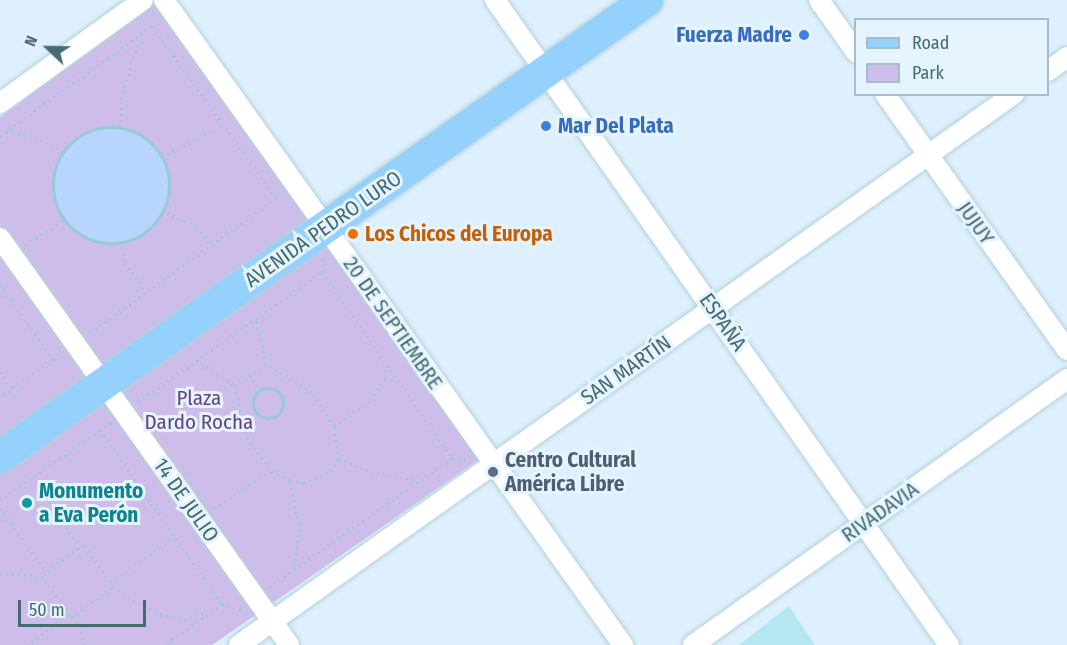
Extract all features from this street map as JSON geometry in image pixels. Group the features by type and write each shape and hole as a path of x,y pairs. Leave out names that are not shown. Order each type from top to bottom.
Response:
{"main road":[{"name":"AVENIDA PEDRO LURO","path":"0,458 647,0"}],"street":[{"path":"0,103 143,0"},
{"name":"20 DE SEPTIEMBRE","path":"164,0 623,645"},
{"name":"ESPAÑA","path":"495,0 949,645"},
{"path":"819,0 854,51"},
{"path":"1049,70 1067,57"},
{"name":"JUJUY","path":"886,96 1067,350"},
{"name":"SAN MARTÍN","path":"239,645 1011,96"},
{"name":"14 DE JULIO","path":"0,238 289,645"},
{"name":"RIVADAVIA","path":"693,645 1067,379"}],"path":[{"path":"0,136 152,26 276,198 86,336"},
{"path":"120,127 121,98 141,34"},
{"path":"162,157 223,124"},
{"path":"120,127 136,132 162,157 169,187 162,210 144,233 122,242 96,242 83,237 64,219 53,187 56,165 64,151 87,132 120,127"},
{"path":"6,132 35,137 64,151"},
{"path":"162,210 197,227 210,246"},
{"path":"23,248 64,219"},
{"path":"122,242 125,263 147,292"},
{"path":"144,412 137,402 322,272 452,458 268,588 261,580"},
{"path":"0,285 53,358 0,397"},
{"path":"197,360 235,386 247,438 272,471 290,481 319,479 331,471 339,459 334,426 312,392 266,364 255,319"},
{"path":"334,426 372,400 386,378 386,363"},
{"path":"235,386 266,364"},
{"path":"0,372 12,388"},
{"path":"250,375 260,391"},
{"path":"269,388 281,396 283,405 275,417 265,418 254,409 254,399 260,391 269,388"},
{"path":"0,500 100,430 222,604 164,645"},
{"path":"339,459 371,472 417,480"},
{"path":"212,509 272,471"},
{"path":"33,477 79,548"},
{"path":"290,481 300,529 294,568"},
{"path":"205,499 218,518"},
{"path":"0,509 46,572"},
{"path":"111,582 175,537"},
{"path":"0,574 41,576 83,545 114,586 150,611 184,619 213,611"},
{"path":"41,576 80,626 84,645"},
{"path":"27,645 114,586"}],"green space":[{"name":"Plaza Dardo Rocha","path":"155,4 480,459 212,645 0,645 0,117"}],"sand":[{"path":"111,127 133,131 152,144 165,163 169,185 165,207 152,226 133,239 111,243 89,239 70,226 57,207 53,185 57,163 70,144 89,131"}],"building":[{"path":"789,606 815,645 739,645"}],"place":[{"name":"Fuerza Madre","path":"804,35"},
{"name":"Mar Del Plata","path":"546,126"},
{"name":"Los Chicos del Europa","path":"353,234"},
{"name":"Centro Cultural América Libre","path":"493,472"},
{"name":"Monumento a Eva Perón","path":"27,503"}]}
